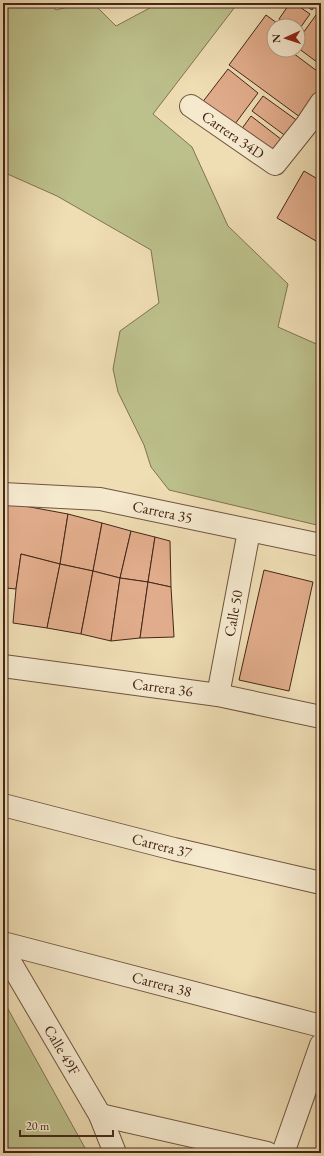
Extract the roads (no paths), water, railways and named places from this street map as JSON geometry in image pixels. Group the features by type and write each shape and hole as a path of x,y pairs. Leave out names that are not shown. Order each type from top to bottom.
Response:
{"street":[{"path":"314,130 321,103"},
{"name":"Carrera 34D","path":"191,106 275,164 314,130"},
{"name":"Carrera 35","path":"3,494 100,499 321,545"},
{"name":"Calle 50","path":"218,695 249,531"},
{"name":"Carrera 36","path":"3,666 218,695 321,717"},
{"name":"Carrera 37","path":"3,805 174,849 321,883"},
{"name":"Carrera 38","path":"3,943 321,1026"},
{"name":"Calle 49F","path":"3,950 100,1115 115,1153"},
{"path":"283,1153 321,1045"},
{"path":"100,1115 267,1153"}]}
